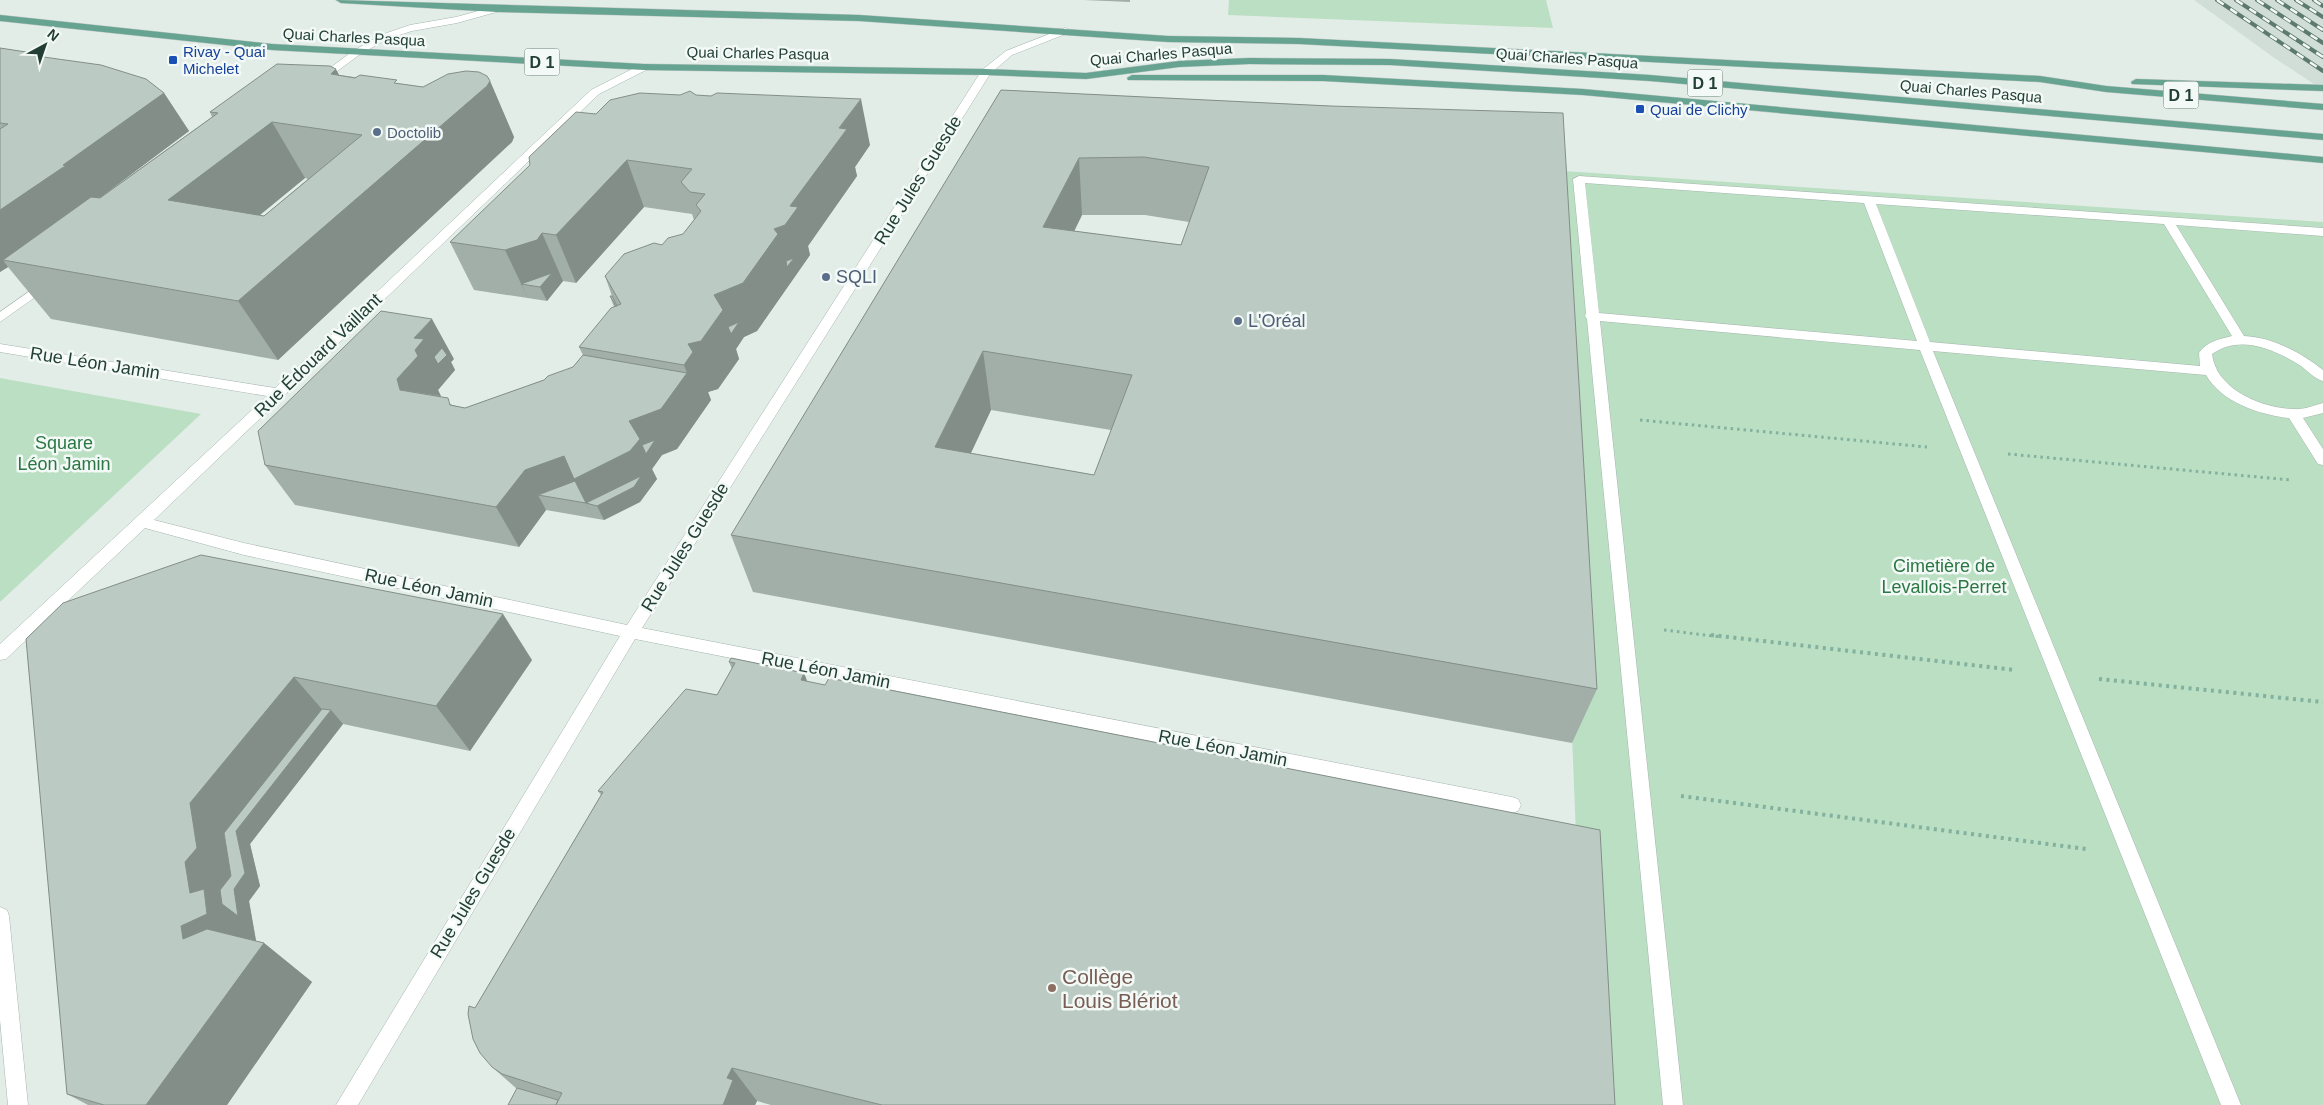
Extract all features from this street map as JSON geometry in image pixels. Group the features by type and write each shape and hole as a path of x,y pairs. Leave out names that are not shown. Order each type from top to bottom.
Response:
{"main road":[{"name":"Quai Charles Pasqua","path":"341,0 497,9 858,18 1168,39 1445,48 2040,79 2106,89 2323,108"},
{"name":"Quai Charles Pasqua","path":"0,18 272,47 644,67 986,72 1086,76 1179,64 1249,61 1390,62 1650,78 2323,137"},
{"name":"D 1","path":"1086,76 1143,78 1323,78 1583,92 2323,160"},
{"name":"D 1","path":"2040,79 2323,88"}],"street":[{"path":"310,86 356,53 384,37 410,28 457,20 497,9"},
{"name":"Rue Jules Guesde","path":"346,1105 631,632 986,72 1009,53 1065,31"},
{"name":"Rue Édouard Vaillant","path":"0,654 279,393 595,92 644,67"},
{"path":"1673,1105 1591,316 1579,179 2323,232"},
{"path":"1868,200 2231,1105"},
{"path":"2168,221 2241,340"},
{"path":"0,318 56,277"},
{"path":"1591,316 2207,371"},
{"path":"2323,377 2312,366 2288,352 2267,345 2241,340 2228,340 2212,345 2205,352 2204,362 2207,371 2227,391 2247,402 2293,414 2308,413 2323,408"},
{"name":"Rue Léon Jamin","path":"0,348 279,393"},
{"path":"2293,414 2323,460"},
{"name":"Rue Léon Jamin","path":"142,522 244,548 631,632 1512,804"},
{"path":"0,916 18,1105"}],"path":[{"path":"1624,626 2057,675 2323,702"},
{"path":"1641,791 2130,855"}],"shaded area":[{"path":"2194,0 2323,0 2323,90 2273,57"}],"green space":[{"path":"1229,0 1546,0 1553,28 1228,15"},
{"name":"Cimetière de Levallois-Perret","path":"1549,170 2323,222 2323,1105 1587,1105"},
{"name":"Square Léon Jamin","path":"0,378 201,414 0,602"}],"building":[{"path":"0,48 26,52 22,54 101,65 146,79 164,93 63,165 66,166 0,210 0,129 8,124 0,123"},
{"path":"277,64 330,66 336,69 331,74 355,78 360,75 397,80 394,83 423,87 448,74 466,71 479,72 487,76 490,81 487,86 238,301 3,260 91,197 100,198 218,113 210,112","holes":["272,122 362,135 264,216 168,200"]},
{"path":"1001,90 1330,106 1563,113 1597,689 731,535","holes":["1144,157 1209,167 1181,245 1043,227 1079,158","983,351 1132,375 1094,475 935,447"]},
{"path":"690,91 696,95 711,96 717,93 861,99 839,128 847,129 790,206 798,207 785,225 774,229 778,234 743,283 714,295 723,310 701,341 688,344 693,352 684,365 579,347 611,308 621,304 605,276 624,254 654,243 662,245 668,238 683,234 701,211 696,205 705,194 690,192 681,182 692,169 627,160 556,235 542,233 537,240 505,250 450,242 530,165 529,157 576,112 596,114 610,100 640,93 680,95"},
{"path":"794,258 787,267 786,261"},
{"path":"552,273 540,287 521,284"},
{"path":"381,311 432,319 414,338 424,339 415,350 418,356 397,379 400,390 448,398 450,405 465,408 544,380 548,376 573,367 583,355 687,373 661,409 629,421 640,439 630,451 574,479 564,456 525,470 496,507 265,465 258,431"},
{"path":"739,322 731,334 728,327"},
{"path":"442,348 447,355 438,364 434,357"},
{"path":"655,440 646,454 642,445"},
{"path":"641,476 634,487 597,506 586,503"},
{"path":"575,481 586,503 538,495"},
{"path":"201,555 503,614 436,706 294,677 190,803 197,848 185,862 190,893 204,889 207,914 181,926 183,939 207,929 264,943 146,1105 104,1105 67,1094 26,639 63,603"},
{"name":"Collège Louis Blériot","path":"731,658 804,673 801,680 825,685 829,678 1600,830 1615,1105 882,1105 732,1068 727,1078 733,1080 723,1105 556,1105 562,1093 502,1074 492,1067 480,1053 473,1039 468,1014 469,1006 475,1008 603,792 598,791 686,689 717,695 735,663 729,662"},
{"path":"322,709 331,710 236,831 245,873 234,889 238,916 222,904 220,890 231,876 224,833"},
{"path":"517,1088 558,1100 556,1105 508,1105"}],"railway":[{"path":"2217,0 2323,71"},
{"path":"2236,0 2323,57"},
{"path":"2257,0 2323,43"},
{"path":"2277,0 2323,30"},
{"path":"2296,0 2323,17"},
{"path":"2314,0 2323,6"}],"place":[{"name":"Rivay - Quai Michelet","path":"173,60"},
{"name":"Quai de Clichy","path":"1640,109"},
{"name":"Doctolib","path":"377,132"},
{"name":"SQLI","path":"826,277"},
{"name":"L'Oréal","path":"1238,321"},
{"name":"Collège Louis Blériot","path":"1052,988"}]}
